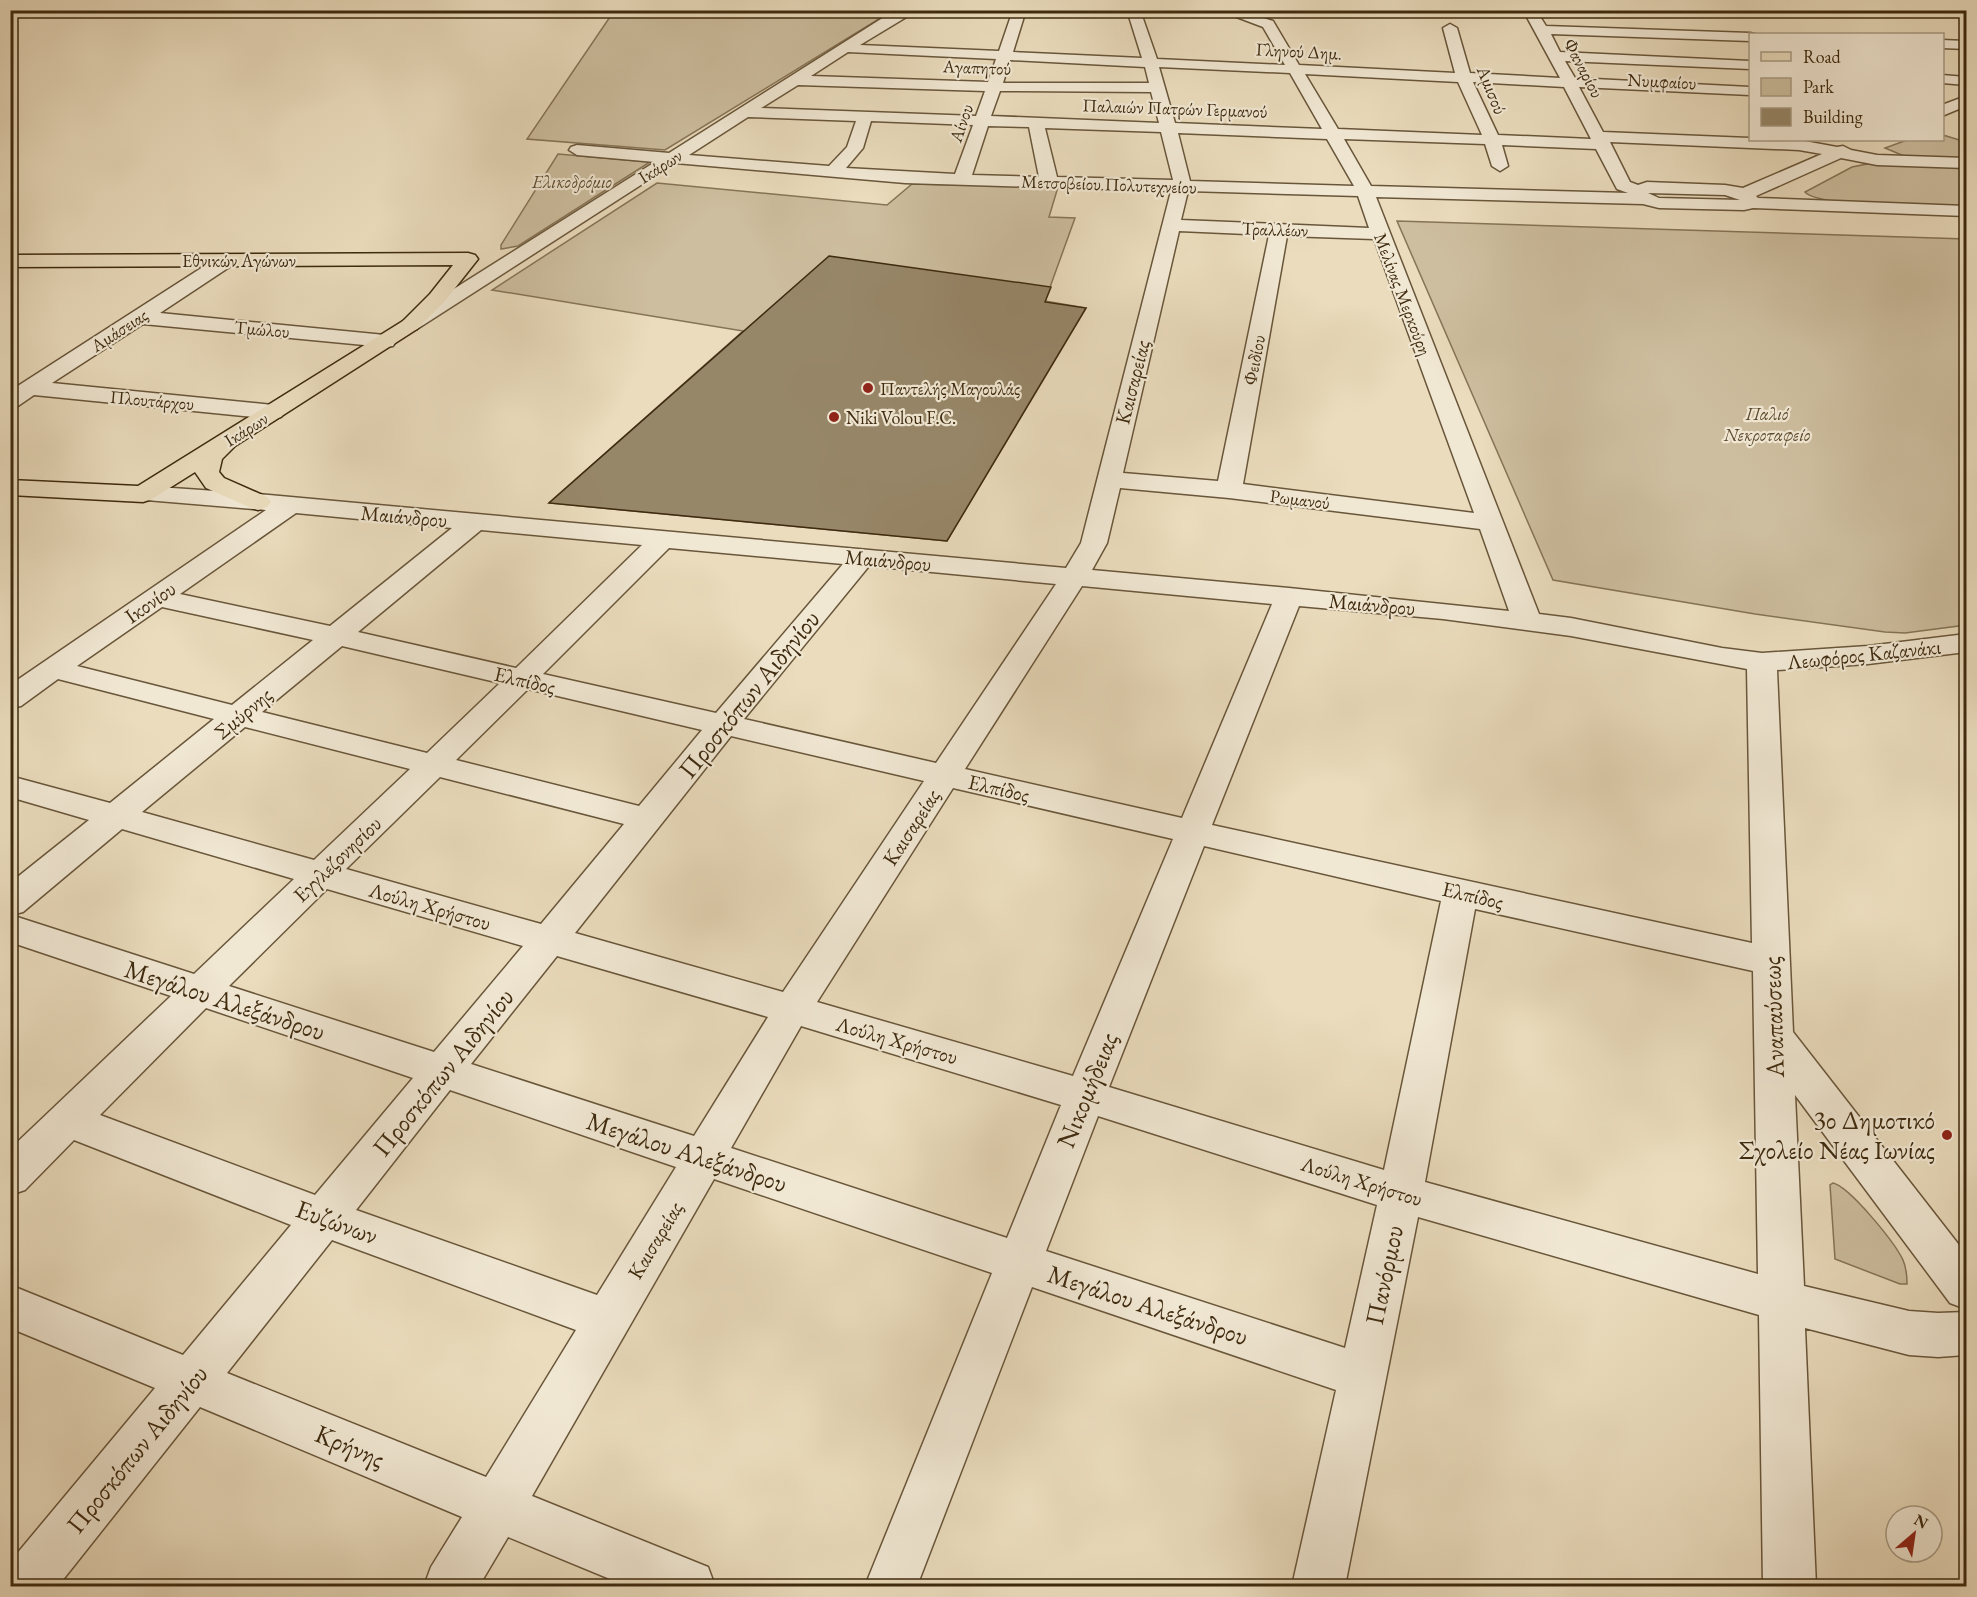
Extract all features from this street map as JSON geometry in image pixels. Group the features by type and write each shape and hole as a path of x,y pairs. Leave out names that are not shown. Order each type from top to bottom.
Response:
{"main road":[{"name":"Ικάρων","path":"143,494 410,325 437,298 468,259"},
{"name":"Εθνικών Αγώνων","path":"12,262 468,259"},
{"path":"230,439 210,457 207,472 215,483 258,502"},
{"name":"Μαιάνδρου","path":"10,487 143,494"}],"street":[{"name":"Ικάρων","path":"410,325 845,48 897,16 912,10"},
{"name":"Αίνου","path":"962,180 1020,10"},
{"name":"Καισαρείας","path":"450,1587 792,1009 1074,578 1094,543 1182,175 1133,10"},
{"name":"Μελίνας Μερκούρη","path":"1224,10 1267,22 1364,191 1527,620"},
{"name":"Φαναρίου","path":"1529,10 1556,56 1623,185 1641,195"},
{"name":"Αμισού","path":"1450,28 1464,78 1492,140 1500,166"},
{"path":"1542,30 1749,37"},
{"path":"1944,44 1966,45"},
{"name":"Γληνού Δημ.","path":"845,48 1005,56 1154,76 1296,70 1464,78 1573,90 1734,90 1748,98"},
{"path":"1556,56 1749,64"},
{"name":"Αγαπητού","path":"795,80 994,87 1154,76"},
{"path":"1944,79 1966,81"},
{"name":"Νυμφαίου","path":"1573,90 1748,98"},
{"path":"1945,108 1966,101"},
{"name":"Παλαιών Πατρών Γερμανού","path":"746,112 1492,140 1799,145 1877,160 1966,164"},
{"path":"833,172 855,148 865,116"},
{"path":"1036,123 1049,182"},
{"path":"1749,199 1840,153 1870,141"},
{"name":"Μετσοβείου Πολυτεχνείου","path":"577,150 833,172 962,180 1364,191 1641,195 1647,187 1725,190 1749,199"},
{"path":"1749,199 1966,211"},
{"name":"Τραλλέων","path":"1170,225 1380,234"},
{"name":"Φειδίου","path":"1229,490 1279,230"},
{"name":"Αμάσειας","path":"10,401 227,260"},
{"name":"Τμώλου","path":"139,317 385,340"},
{"name":"Πλουτάρχου","path":"30,388 273,412"},
{"name":"Ρωμανού","path":"1108,479 1229,490 1490,523"},
{"name":"Μαιάνδρου","path":"143,494 258,502 1289,596 1527,620 1596,631 1722,657 1762,662"},
{"name":"Ικονίου","path":"10,699 289,506"},
{"name":"Σμύρνης","path":"10,903 475,522"},
{"name":"Εγγλεζονησίου","path":"10,1177 198,992 435,765 662,540"},
{"name":"Προσκόπων Αιδηνίου","path":"29,1580 723,725 862,558"},
{"name":"Νικομήδειας","path":"891,1587 1085,1096 1289,596"},
{"name":"Ελπίδος","path":"157,597 1460,893 1771,961"},
{"name":"Λεωφόρος Καζανάκι","path":"1762,662 1868,655 1966,643"},
{"name":"Αναπαύσεως","path":"1762,662 1790,1587"},
{"path":"53,669 647,819"},
{"name":"Λούλη Χρήστου","path":"10,786 792,1009 1085,1096 1401,1194 1782,1301 1909,1333 1938,1335 1966,1333"},
{"name":"Πανόρμου","path":"1319,1587 1401,1194 1460,893"},
{"name":"Μεγάλου Αλεξάνδρου","path":"10,928 1363,1376"},
{"path":"1774,1037 1966,1288"},
{"name":"Ευζώνων","path":"68,1120 324,1218 607,1320"},
{"name":"Κρήνης","path":"10,1306 690,1587"}],"green space":[{"path":"614,11 892,11 665,150 527,139"},
{"path":"1944,135 1966,142 1966,162 1916,161 1885,148 1904,141 1944,141"},
{"name":"Ελικοδρόμιο","path":"558,154 650,162 518,246 501,249 501,245"},
{"path":"1867,164 1966,167 1966,206 1907,206 1832,201 1805,192 1852,167"},
{"name":"Niki Volou F.C.","path":"657,183 887,205 912,184 1058,187 1049,217 1075,218 1045,301 1086,308 947,541 549,503 743,331 492,290"},
{"name":"Παλιό Νεκροταφείο","path":"1397,221 1966,239 1966,625 1905,633 1885,632 1755,614 1553,580"},
{"path":"1833,1183 1850,1194 1861,1205 1891,1241 1904,1263 1907,1284 1900,1284 1835,1259 1830,1185"}],"building":[{"name":"Παντελής Μαγουλάς","path":"829,256 1051,287 1045,302 1086,308 947,541 549,503"}],"place":[{"name":"Παντελής Μαγουλάς","path":"868,388"},
{"name":"Niki Volou F.C.","path":"834,417"},
{"name":"3ο Δημοτικό Σχολείο Νέας Ιωνίας","path":"1947,1135"}]}
